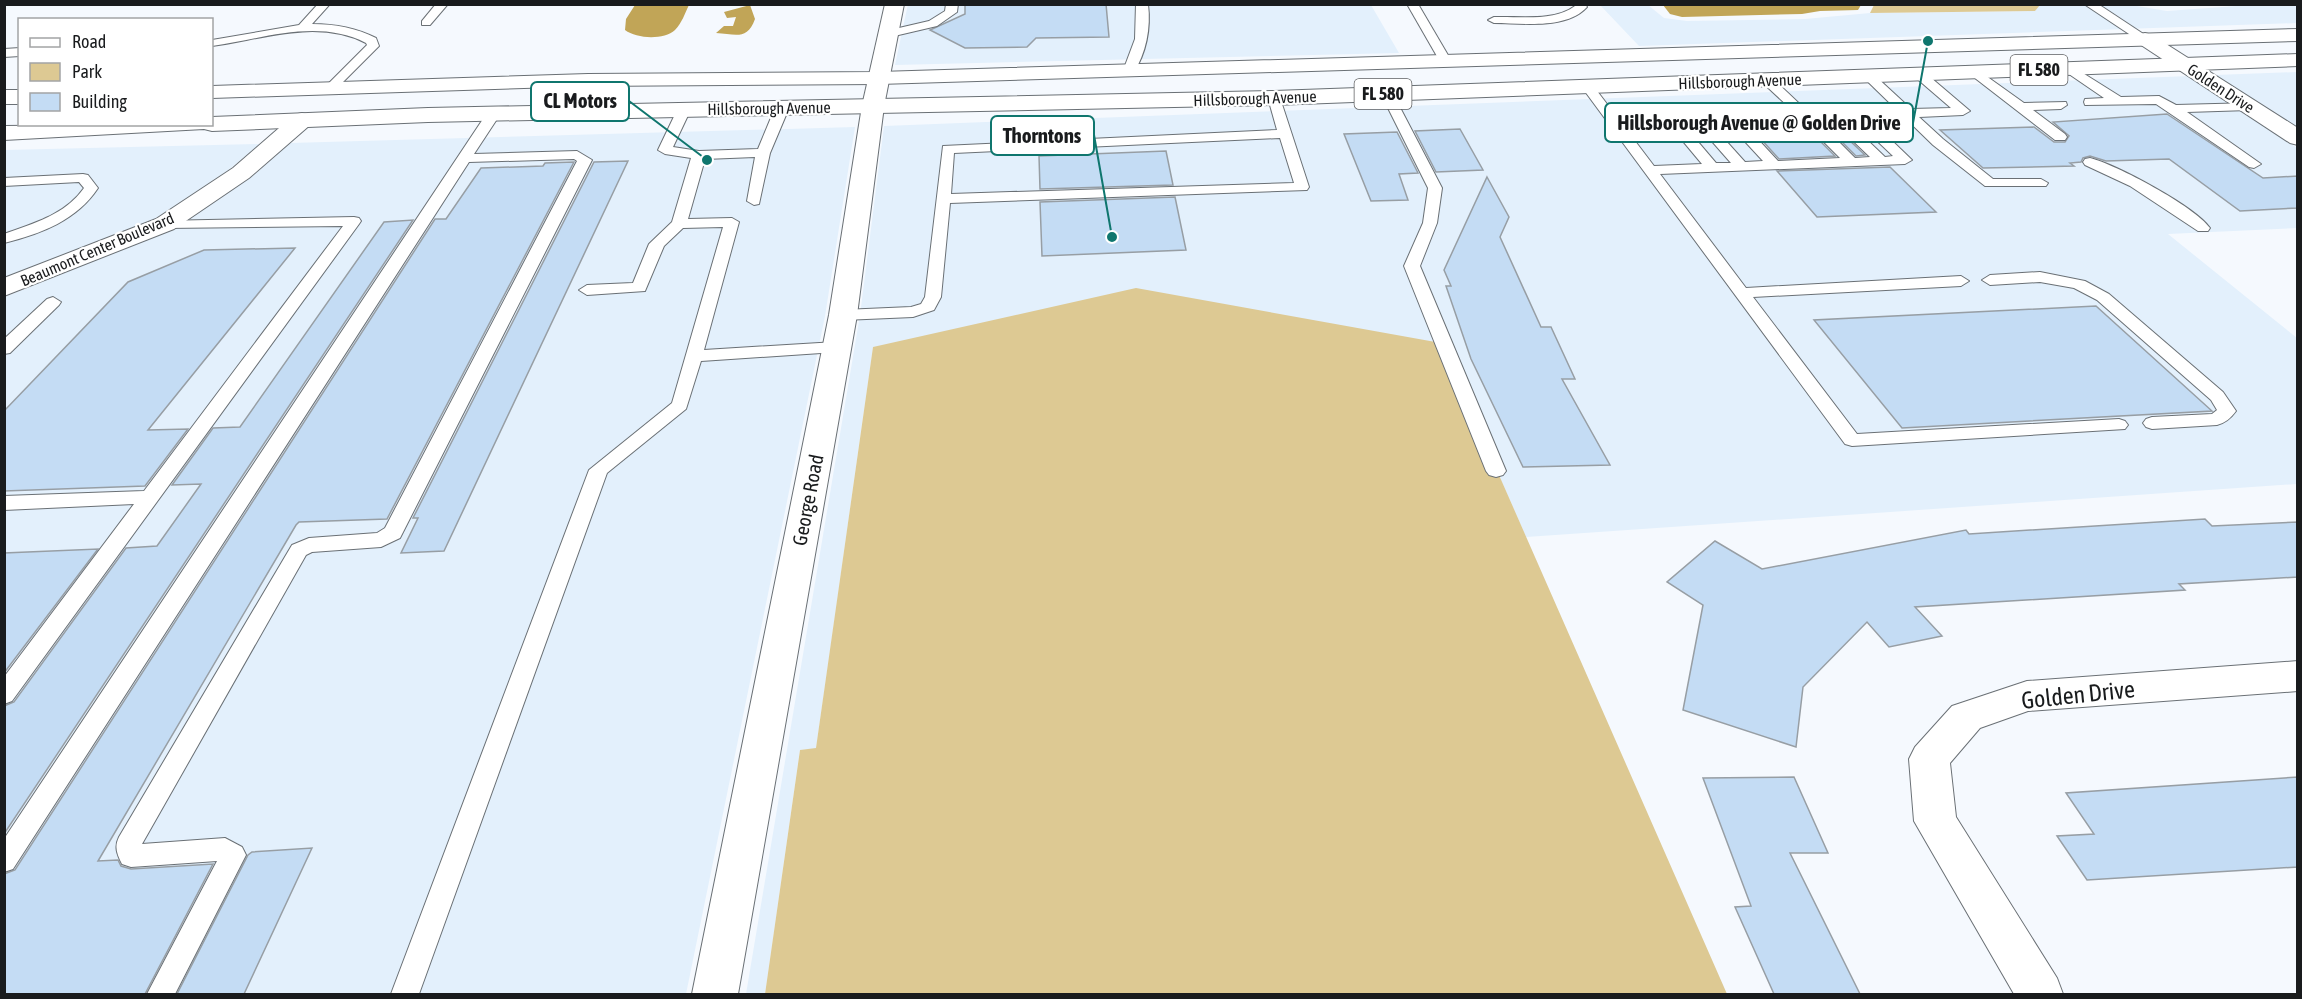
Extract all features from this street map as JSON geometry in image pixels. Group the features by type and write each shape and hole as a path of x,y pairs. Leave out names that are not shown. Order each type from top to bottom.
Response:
{"main road":[{"name":"George Road","path":"715,994 840,331 873,106 895,4"},
{"name":"Hillsborough Avenue","path":"213,92 588,80 879,78 1129,72 1441,54 1826,50 2298,34"},
{"name":"Golden Drive","path":"2145,39 2298,138"},
{"path":"1587,86 1596,71 1779,66 1826,50"},
{"name":"Hillsborough Avenue","path":"213,124 494,113 1274,98 2298,60"},
{"path":"213,97 236,91"},
{"name":"Beaumont Center Boulevard","path":"4,288 165,224 241,173 302,120"},
{"path":"4,133 153,126"},
{"name":"Golden Drive","path":"2040,994 1935,821 1929,759 1966,717 2027,696 2298,676"}],"lane":[{"path":"301,29 325,4"},
{"path":"426,23 442,4"},
{"path":"890,33 933,24 951,12 952,4"},
{"path":"1129,72 1139,51 1144,16 1142,4"},
{"path":"1412,4 1441,54"},
{"path":"1494,20 1562,17 1575,14 1581,7 1579,4"},
{"path":"2089,4 2145,39"},
{"path":"213,43 281,30 333,28 365,36 372,41 373,46 330,88"},
{"path":"2070,69 2119,102"},
{"path":"1976,72 2060,137"},
{"path":"1908,113 1963,111 1919,74"},
{"path":"1868,76 1938,142 1990,183 2041,183"},
{"path":"1767,80 1851,162"},
{"path":"1587,86 1852,440 2119,425"},
{"path":"1387,94 1435,188 1430,223 1412,266 1496,471"},
{"path":"943,199 1302,187 1274,98"},
{"path":"2090,102 2159,100 2253,164"},
{"path":"2019,107 2061,105"},
{"path":"2173,110 2249,106"},
{"path":"754,201 763,153 782,108"},
{"path":"684,109 665,150 699,155 763,153"},
{"path":"1649,170 1713,168 1905,160 1854,112 1672,119 1713,168"},
{"path":"4,861 494,113"},
{"path":"1832,113 1882,161"},
{"path":"1730,117 1774,165"},
{"path":"1699,118 1741,166"},
{"path":"694,356 840,331 928,307 933,297 948,149 1285,134"},
{"path":"161,994 233,855 225,849 131,855 128,845 299,550 309,545 381,540 393,533 585,160 577,155 465,158"},
{"path":"587,290 639,288 657,244 679,224 699,155"},
{"path":"2090,162 2114,170 2140,184 2203,228"},
{"path":"4,182 83,178 91,188 84,201 67,215 4,239"},
{"path":"4,695 354,220 165,224"},
{"path":"405,994 599,470 680,405 732,222 679,224"},
{"path":"1990,280 2040,277 2079,284 2103,297 2217,396 2227,411 2217,419 2152,423"},
{"path":"1741,293 1961,281"},
{"path":"4,349 53,302"},
{"path":"4,503 151,497"}],"shaded area":[{"path":"908,4 1371,5 1399,53 895,65"},
{"path":"2038,4 2131,5 2167,11 2297,4 2298,23 1639,46 1600,5 1648,5 1664,18 1687,21 1805,19 1870,13 2035,11"},
{"path":"635,5 689,5 675,30 658,37 650,37 636,35 625,30 626,19"},
{"path":"750,5 755,19 748,31 740,35 716,33 724,26 733,26 736,17 727,18 724,12"},
{"path":"1663,5 1861,5 1858,10 1802,14 1682,17 1670,14"},
{"path":"2297,72 2297,129 2215,75"},
{"path":"2190,76 2297,148 2297,228 2168,234 2297,338 2297,484 1526,537 1441,343 873,347 816,749 800,750 765,994 746,994 860,315 884,126"},
{"path":"855,127 825,316 686,994 5,994 5,297 171,230 254,175 290,143"},
{"path":"260,144 227,171 155,219 5,279 5,150"}],"green space":[{"path":"1874,5 2040,5 2035,11 1870,13"},
{"path":"1136,288 1441,343 1727,994 765,994 800,750 816,748 873,347"}],"building":[{"path":"965,4 1106,4 1109,37 1036,38 1027,47 965,48 930,30 965,14"},
{"path":"2167,114 2263,178 2298,176 2298,208 2240,211 2169,159 2106,161 2090,156 2083,158 2081,162 2070,163 2074,166 1983,168 1940,130 2034,127 2054,142 2065,142 2069,136 2053,122"},
{"path":"1832,124 1865,155 1856,156 1825,125"},
{"path":"1804,125 1835,156 1779,159 1750,127"},
{"path":"1460,129 1483,170 1436,172 1415,131"},
{"path":"1397,132 1418,173 1399,174 1408,200 1371,201 1344,134"},
{"path":"1166,151 1173,185 1040,189 1039,156"},
{"path":"628,161 444,551 401,553 418,518 413,518 594,162"},
{"path":"574,162 387,519 299,522 296,525 98,861 118,860 121,866 131,869 213,864 145,994 4,994 4,874 15,870 435,219 446,219 481,168 543,166 545,163"},
{"path":"1890,167 1936,212 1817,217 1777,171"},
{"path":"1487,177 1509,217 1500,237 1541,327 1551,327 1575,379 1562,379 1610,465 1523,467 1471,359 1446,286 1451,286 1444,270"},
{"path":"1175,197 1186,250 1042,256 1040,202"},
{"path":"413,220 4,834 4,706 14,702 126,548 157,546 201,484 172,485 213,428 240,427 384,222"},
{"path":"295,248 148,430 188,429 145,486 4,491 4,411 128,282 204,250"},
{"path":"2096,306 2212,411 1902,428 1814,320"},
{"path":"2205,519 2212,526 2298,522 2298,577 2179,584 2185,590 1915,607 1942,636 1889,647 1867,622 1803,687 1796,747 1683,710 1703,605 1667,582 1715,541 1762,569 1966,530 1969,534"},
{"path":"98,549 4,673 4,553"},
{"path":"1794,777 1828,853 1790,853 1860,994 1774,994 1735,907 1751,906 1703,778"},
{"path":"2298,777 2298,867 2087,880 2057,836 2094,834 2066,793"},
{"path":"312,848 244,994 177,994 248,855 252,852"}],"place":[{"name":"Hillsborough Avenue @ Golden Drive","path":"1928,41"},
{"name":"CL Motors","path":"707,160"},
{"name":"Thorntons","path":"1112,237"}]}
